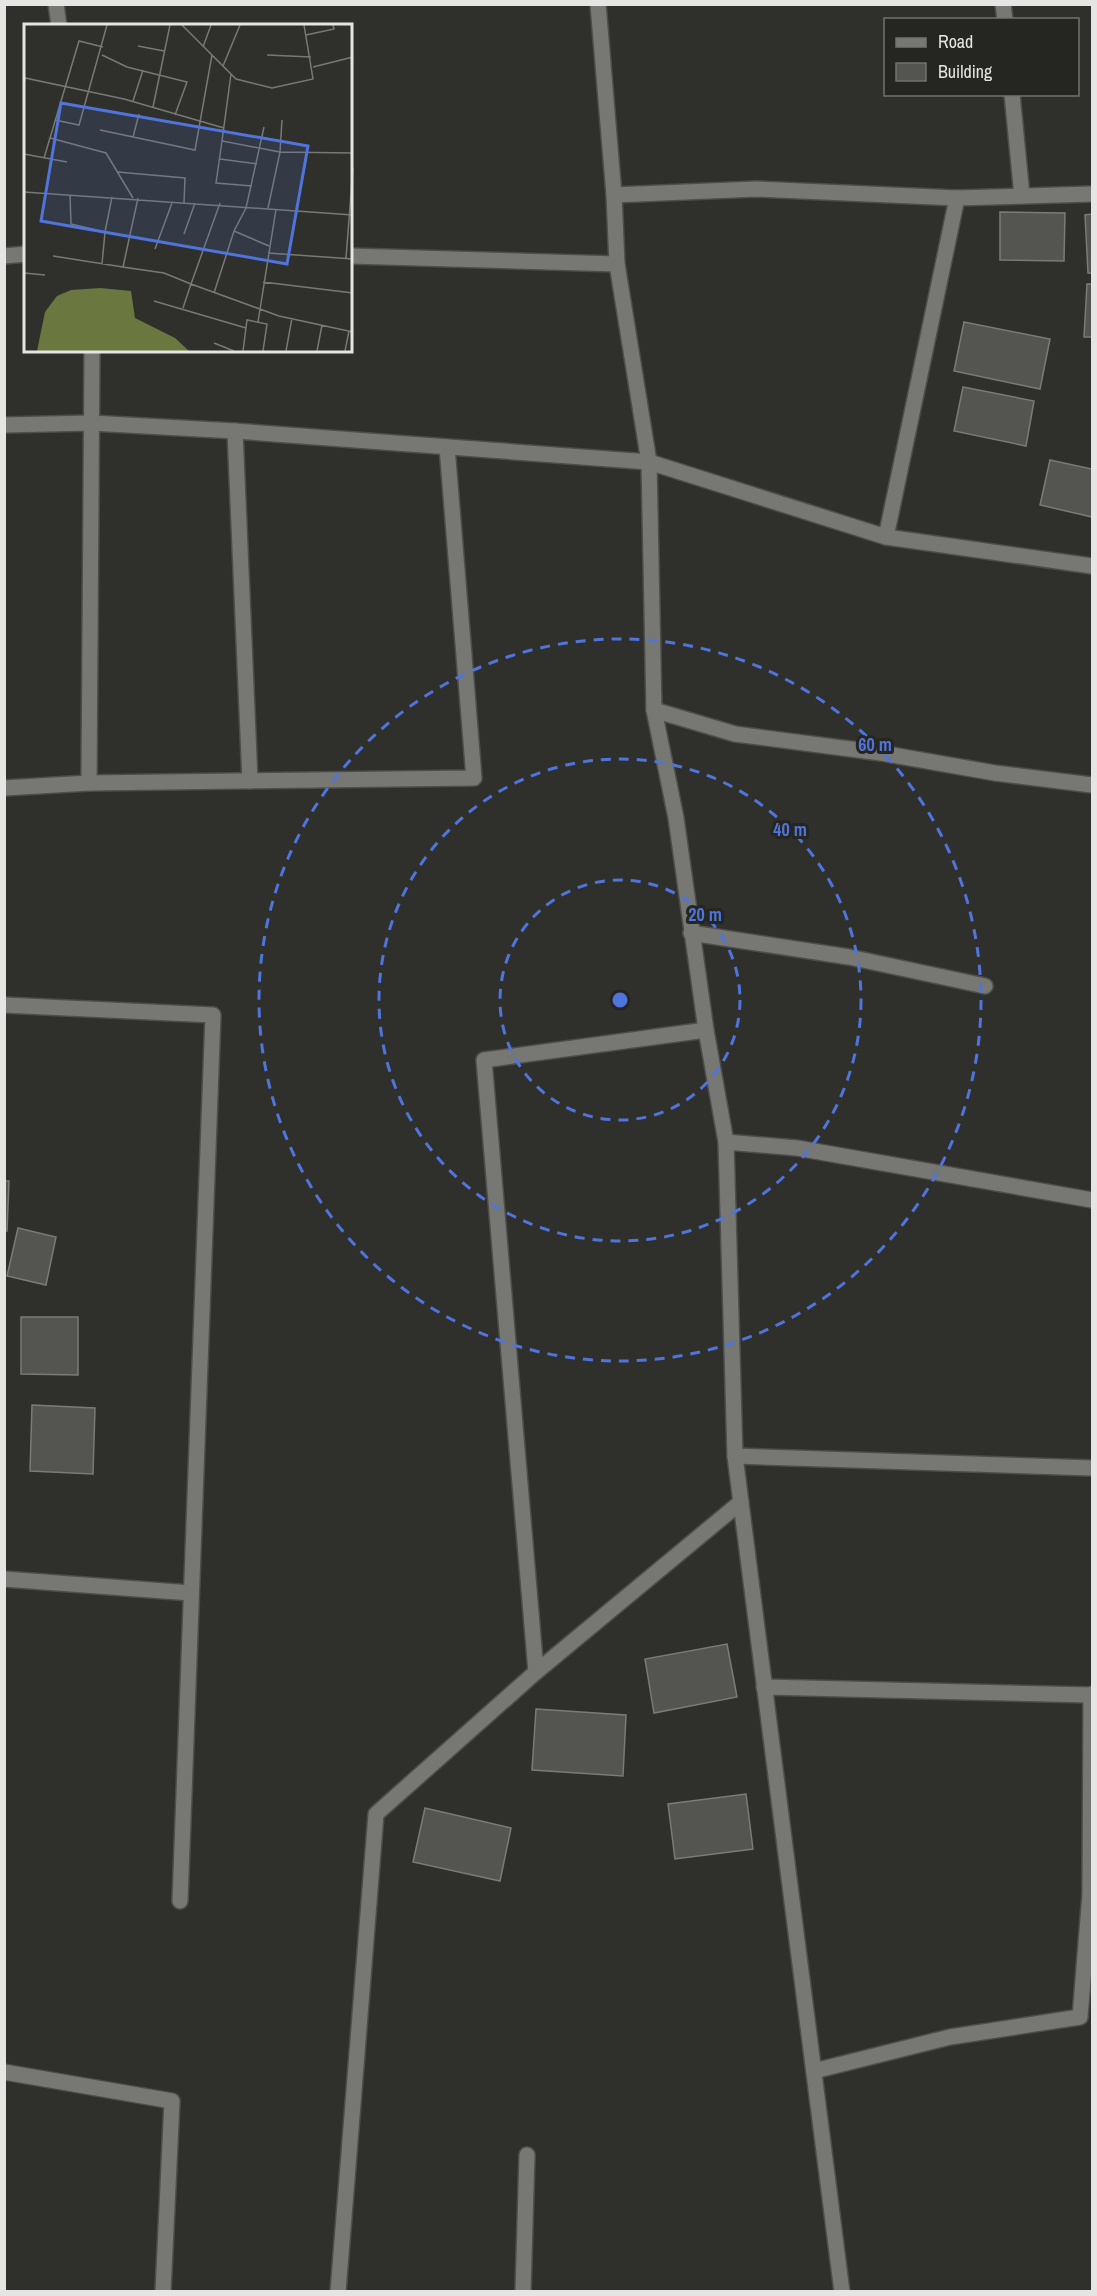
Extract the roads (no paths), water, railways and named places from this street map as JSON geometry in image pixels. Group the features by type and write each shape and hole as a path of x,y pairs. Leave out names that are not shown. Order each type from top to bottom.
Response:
{"street":[{"path":"56,4 59,24"},
{"path":"598,4 614,195 617,264 650,462 654,710 676,818 690,933 726,1142 735,1456 842,2292"},
{"path":"1012,96 1022,196"},
{"path":"614,195 756,189 957,198 1092,194"},
{"path":"886,537 957,198"},
{"path":"4,256 24,254"},
{"path":"352,256 617,264"},
{"path":"89,783 92,352"},
{"path":"4,425 91,423 235,431 650,462 886,537 1092,566"},
{"path":"235,431 250,781"},
{"path":"4,788 89,783 474,778 447,447"},
{"path":"654,710 735,734 1092,785"},
{"path":"690,933 849,957 985,986"},
{"path":"4,1005 213,1015 180,1902"},
{"path":"536,1672 484,1060 705,1030"},
{"path":"726,1142 797,1148 1092,1200"},
{"path":"735,1456 1092,1468"},
{"path":"338,2292 376,1814 536,1672 741,1502"},
{"path":"4,1579 191,1593"},
{"path":"764,1686 1091,1694 1090,1894 1080,2017 950,2037 814,2071"},
{"path":"4,2072 172,2101 163,2292"},
{"path":"523,2292 526,2155"}]}
